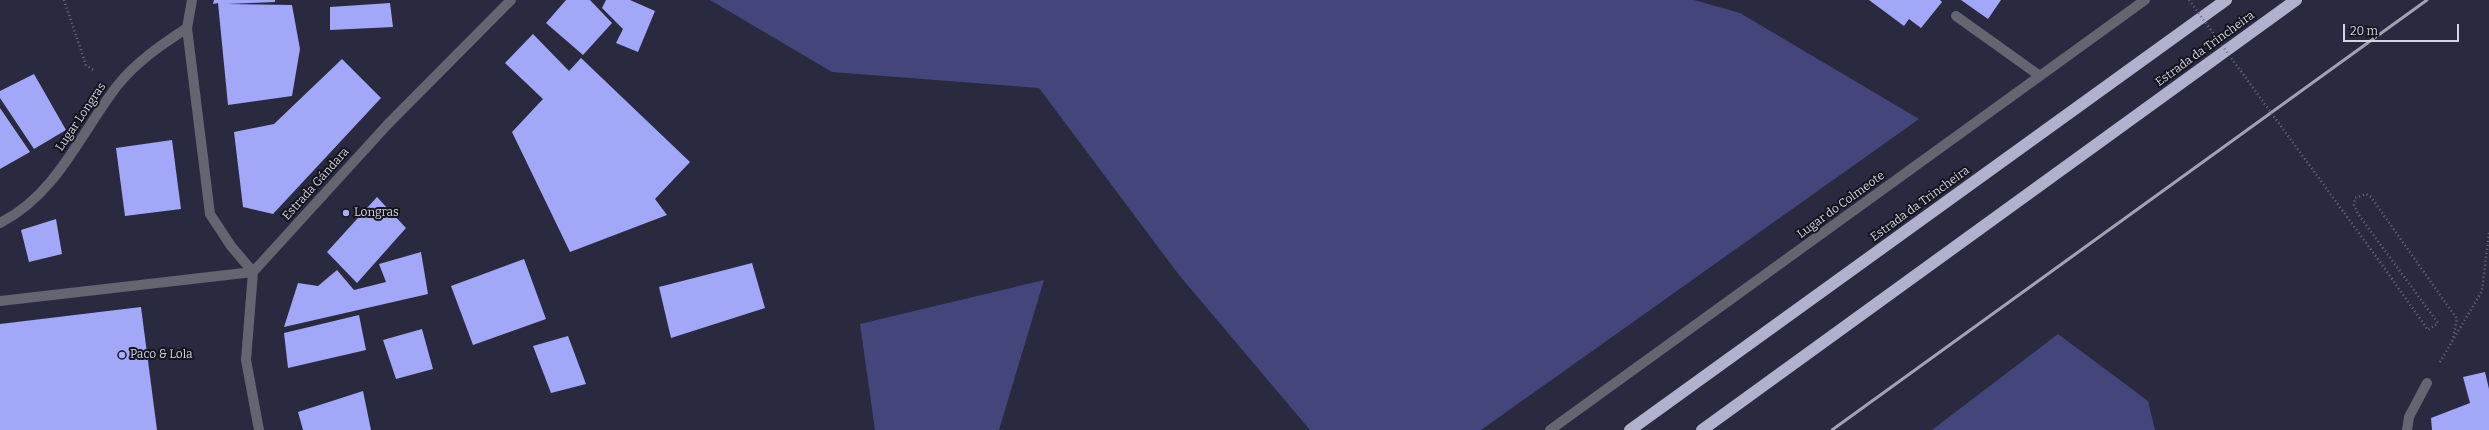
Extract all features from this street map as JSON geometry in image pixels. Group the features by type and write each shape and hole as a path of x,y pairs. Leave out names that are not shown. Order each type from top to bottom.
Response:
{"highway":[{"name":"Estrada da Trincheira","path":"1630,430 2226,0"},
{"name":"Estrada da Trincheira","path":"1702,430 2296,0"}],"street":[{"path":"192,0 187,28 210,214 230,246 253,272 246,360 259,430"},
{"name":"Estrada Gándara","path":"253,272 388,124 511,0"},
{"name":"Lugar do Colmeote","path":"1550,430 2145,0"},
{"path":"1956,16 2040,76"},
{"name":"Lugar Longras","path":"0,222 17,214 37,198 55,178 117,86 147,56 187,28"},
{"path":"0,301 253,272"},
{"path":"2407,430 2409,417 2427,383"}],"path":[{"path":"64,0 86,65 117,86"},
{"path":"2189,0 2428,330 2438,323 2358,214 2354,205 2355,198 2366,194 2371,197 2457,319 2453,338"},
{"path":"2427,383 2482,291 2489,233"}],"shaded area":[{"path":"710,0 1694,0 1740,13 1919,119 1481,430 1310,430 1179,275 1039,88 832,72"},
{"path":"1044,280 999,430 875,430 860,324"},
{"path":"2058,334 2148,401 2155,430 1932,430"}],"building":[{"path":"214,0 275,0 275,2 227,4 292,5 300,49 292,96 228,105 218,3 213,4"},
{"path":"566,0 590,0 612,23 583,55 546,23"},
{"path":"606,0 630,0 655,11 638,52 616,43 623,29 602,8"},
{"path":"1869,0 1940,0 1942,2 1921,28 1909,19 1904,26"},
{"path":"1961,0 2001,0 1988,19"},
{"path":"390,3 393,27 330,30 330,7"},
{"path":"533,34 569,71 581,58 690,162 655,199 667,215 570,252 512,132 543,99 505,63"},
{"path":"342,59 381,98 273,214 243,207 234,132 274,124"},
{"path":"34,74 66,130 34,149 0,98 0,91"},
{"path":"0,108 30,152 0,169"},
{"path":"172,140 181,209 125,216 116,148"},
{"path":"377,197 406,228 357,283 327,252"},
{"path":"56,219 62,254 29,262 21,230"},
{"path":"421,252 428,294 284,327 298,283 318,286 337,270 354,290 386,282 379,264"},
{"path":"524,259 546,319 473,345 451,286"},
{"path":"752,263 765,308 671,338 659,287"},
{"path":"141,307 157,430 0,430 0,324"},
{"path":"359,315 366,350 288,368 284,333"},
{"path":"422,329 433,369 396,379 383,340"},
{"path":"568,336 586,384 551,393 533,346"},
{"path":"2485,372 2489,389 2489,430 2432,430 2431,418 2470,403 2463,377"},
{"path":"363,391 371,430 303,430 298,412"}],"railway":[{"path":"1832,430 2427,0"}],"place":[{"name":"Longras","path":"346,213"},
{"name":"Paco & Lola","path":"122,355"}]}
